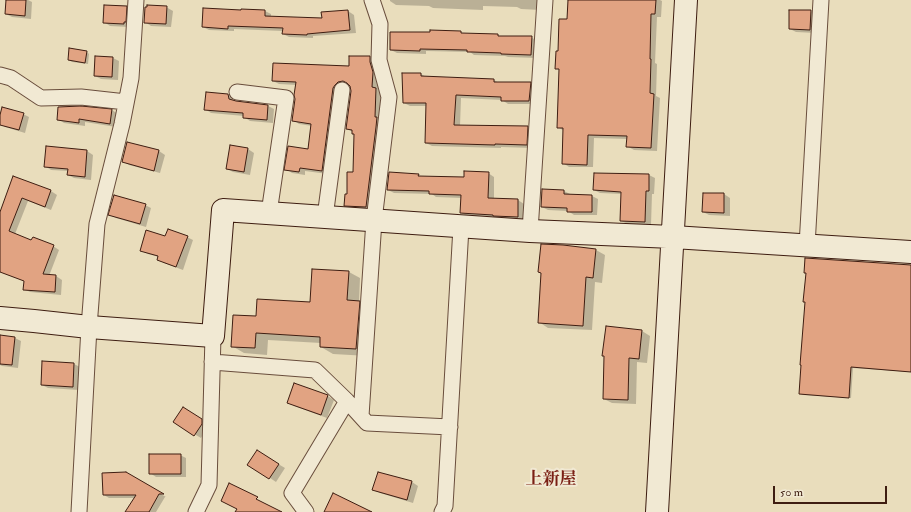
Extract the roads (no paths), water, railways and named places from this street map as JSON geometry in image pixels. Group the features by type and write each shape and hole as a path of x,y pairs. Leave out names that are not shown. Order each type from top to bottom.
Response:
{"street":[{"path":"79,512 89,327 97,224 122,124 131,78 136,0"},
{"path":"361,416 374,220 389,97 378,60 380,24 372,0"},
{"path":"530,232 545,0"},
{"path":"657,512 686,0"},
{"path":"807,246 821,0"},
{"path":"0,75 11,78 41,98 81,97 126,102"},
{"path":"325,217 342,90"},
{"path":"237,92 286,98 269,213"},
{"path":"196,512 209,485 213,336 223,210 530,232 673,238 911,252"},
{"path":"442,512 445,506 461,227"},
{"path":"0,318 34,320 89,327 213,336"},
{"path":"212,362 315,370 367,423 450,426"},
{"path":"306,512 292,493 347,401"}],"district":[{"name":"上新屋","path":"551,480"}]}
